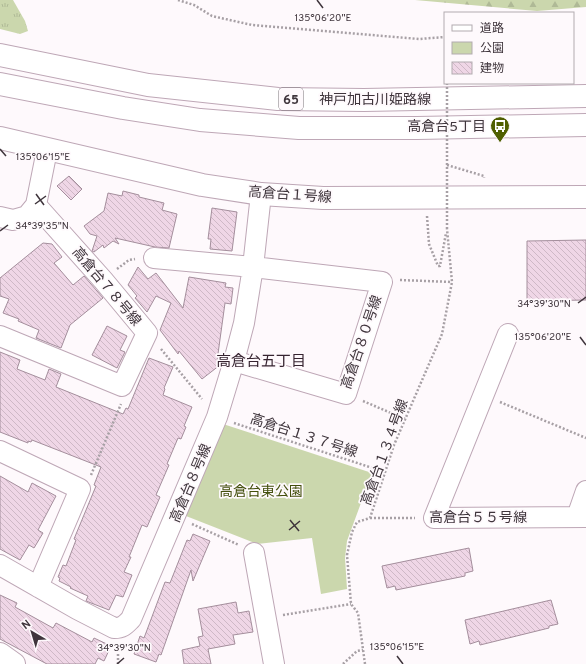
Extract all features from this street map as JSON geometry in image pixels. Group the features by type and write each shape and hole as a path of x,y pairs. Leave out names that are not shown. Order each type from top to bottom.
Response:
{"main road":[{"name":"神戸加古川姫路線","path":"0,55 148,85 278,99 364,100 586,96"},
{"name":"神戸加古川姫路線","path":"0,84 123,108 192,119 299,128 417,128 586,125"},
{"name":"高倉台１号線","path":"0,138 202,185 261,194 323,198 586,196"},
{"path":"0,654 14,664"}],"street":[{"path":"0,217 13,220 27,216 36,205 47,150"},
{"name":"高倉台８号線","path":"0,565 77,609 114,628 120,628 131,618 176,516 217,417 244,323 253,267 261,194"},
{"name":"高倉台７８号線","path":"36,205 103,280 147,334 122,386"},
{"name":"高倉台８０号線","path":"154,258 253,267 382,282 346,394 234,361"},
{"path":"434,518 508,334"},
{"path":"0,336 122,386"},
{"path":"0,451 80,489 38,587"},
{"path":"582,517 586,491"},
{"name":"高倉台５５号線","path":"434,518 582,517"},
{"path":"254,553 274,664"}],"path":[{"path":"178,0 194,5 212,16 252,25 419,39 444,37"},
{"path":"427,214 429,244 438,266 440,266 447,229 447,84"},
{"path":"447,165 484,176"},
{"name":"高倉台１３４号線","path":"365,664 358,613 351,604 347,555 352,532 357,522 370,518 394,445 442,334 452,282 447,229"},
{"path":"103,280 129,260 154,258"},
{"path":"382,282 403,280 452,282"},
{"path":"147,334 217,417"},
{"path":"80,489 88,482 120,406 122,386"},
{"path":"346,394 405,419"},
{"path":"484,395 586,438"},
{"name":"高倉台１３７号線","path":"217,417 385,472"},
{"path":"176,516 254,553"},
{"name":"高倉台５５号線","path":"370,518 434,518"},
{"path":"266,618 351,604"},
{"path":"343,664 357,651 363,650"}],"green space":[{"path":"0,0 13,0 25,21 28,31 20,34 0,29"},
{"path":"415,0 586,0 586,7 537,11"},
{"name":"高倉台東公園","path":"223,424 372,473 347,541 345,558 347,589 321,594 312,538 257,544 186,516"}],"building":[{"path":"69,176 82,189 71,200 57,186"},
{"path":"123,191 139,195 139,197 164,203 162,210 177,214 169,248 155,247 115,238 119,244 113,241 104,248 103,245 94,252 92,251 97,236 90,234 84,226 104,211 108,193 122,196"},
{"path":"212,208 237,212 232,251 210,249 211,239 208,239"},
{"path":"586,240 586,300 527,301 527,241"},
{"path":"43,243 52,244 62,257 54,263 73,285 84,276 103,298 70,325 61,348 36,338 39,330 18,321 19,319 3,313 9,299 0,296 0,278"},
{"path":"138,267 148,279 156,273 183,308 189,277 226,283 225,287 233,288 231,304 225,303 217,361 220,365 202,379 179,351 178,354 160,330 171,303 156,296 147,312 135,298 137,296 128,285"},
{"path":"107,326 127,336 120,350 125,352 117,368 92,355"},
{"path":"0,352 20,360 17,369 45,380 49,369 61,374 56,387 123,414 126,408 128,409 149,358 173,367 164,388 163,395 192,407 184,426 186,427 181,439 178,438 167,464 169,465 156,495 160,497 147,527 142,525 129,557 131,557 124,572 132,575 123,597 116,595 109,610 86,601 88,596 70,588 71,587 59,581 60,578 58,577 63,565 66,566 76,540 74,539 96,486 94,485 101,467 32,440 31,442 28,441 28,443 0,432"},
{"path":"0,476 28,492 32,483 56,496 38,530 43,533 34,548 29,545 20,560 0,549"},
{"path":"193,534 210,541 193,581 191,570 161,655 159,654 156,662 134,654 140,636 144,638 165,582 170,583 187,540 190,541"},
{"path":"469,548 473,571 465,573 465,576 396,590 395,586 387,588 382,566"},
{"path":"0,595 17,603 15,607 53,628 56,623 92,642 94,638 111,646 104,661 98,658 95,664 47,664 0,639"},
{"path":"551,600 558,624 549,626 549,628 480,645 479,641 470,644 465,620"},
{"path":"236,602 238,613 249,611 253,632 233,635 235,644 208,649 211,664 184,664 182,650 200,646 198,637 203,636 198,609"}],"place":[{"name":"高倉台5丁目","path":"500,143"}],"district":[{"name":"高倉台五丁目","path":"261,361"}]}
